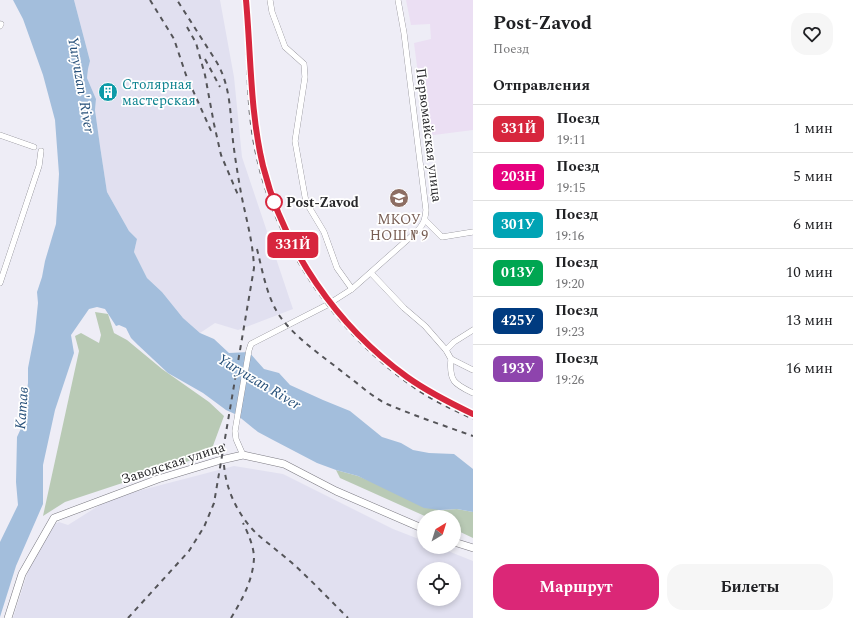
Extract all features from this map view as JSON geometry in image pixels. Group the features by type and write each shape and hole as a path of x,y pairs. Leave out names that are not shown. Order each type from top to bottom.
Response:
{"street":[{"path":"270,0 272,12 285,47 304,64 305,77 296,141 306,202 324,232 337,268 352,289"},
{"name":"Первомайская улица","path":"243,455 236,440 235,431 249,350 252,344 327,305 352,289 422,227 425,220 426,210 423,183 404,33 398,0"},
{"path":"0,135 34,147"},
{"path":"0,283 39,166 41,151"},
{"path":"425,220 442,237 473,232"},
{"path":"371,273 446,350 451,359 450,370 452,379 457,384 473,392"},
{"path":"446,350 454,342 473,330"},
{"path":"451,359 473,370"},
{"name":"Заводская улица","path":"8,618 22,574 54,518 158,479 243,455 284,464 336,492 417,526"},
{"path":"461,544 473,548"}],"shaded area":[{"path":"74,0 220,0 234,77 242,157 293,309 238,330 215,323 200,333 183,318 162,292 147,278 134,252 137,239 129,231 107,192 95,110 96,99 87,78 90,61"},
{"path":"406,0 473,0 473,130 426,136 414,43 431,39 430,24 411,25"},
{"path":"234,466 283,474 393,529 417,538 417,554 456,554 473,561 473,618 13,618 30,565 54,524 59,522 68,525 111,498"}],"green space":[{"path":"95,312 108,314 114,333 127,340 162,369 209,402 224,416 210,454 65,502 43,516 79,351 75,336 81,333 99,343 101,335"},
{"path":"336,470 358,476 440,510 417,510 417,513 340,478"},
{"path":"457,509 473,512 473,538 461,532 461,510 440,510"}],"water":[{"path":"13,0 74,0 90,61 87,78 96,99 95,110 107,192 129,231 137,239 134,252 147,278 162,292 183,318 200,333 214,339 229,353 249,352 264,369 279,373 290,385 350,411 382,437 401,443 413,450 429,453 454,454 473,469 473,512 457,509 440,510 424,508 358,476 317,463 258,432 237,415 226,410 203,393 168,373 131,338 126,328 119,325 116,326 105,309 97,307 89,309 71,335 74,353 55,410 43,465 43,504 16,566 0,617 0,542 18,505 16,482 17,437 23,424 28,383 28,368 35,332 38,303 37,292 56,224 59,174 55,120 43,75 23,19"}],"railway":[{"path":"150,0 174,39 186,75 212,133"},
{"path":"128,618 189,551 204,527 214,503 254,268 251,239 241,193 225,80 216,61 177,0"},
{"path":"243,0 246,31 248,93 251,124 258,163 270,201 285,237 304,272 327,304 352,334 381,362 419,391 449,408 473,419"},
{"path":"187,27 196,43 205,75 221,155 238,195"},
{"path":"205,59 220,87"},
{"path":"257,249 267,288 276,310 289,328 308,345 381,401 408,413 473,436"},
{"path":"224,465 227,484 231,494 239,512 251,528 291,562 348,618"},
{"path":"231,618 246,590 252,574 254,558 253,549 243,523"}],"train":[{"name":"331Й","path":"246,0 255,122 263,166 290,240 300,258 330,302 346,322 375,351 407,377 421,386 473,414"}],"place":[{"name":"Столярная мастерская","path":"108,92"},
{"name":"МКОУ НОШ № 9","path":"399,198"},
{"name":"Post-Zavod","path":"274,202"}],"water label":[{"name":"Yuryuzan' River","path":"81,85"},
{"name":"Yuryuzan River","path":"259,382"},
{"name":"Катав","path":"22,408"}]}
